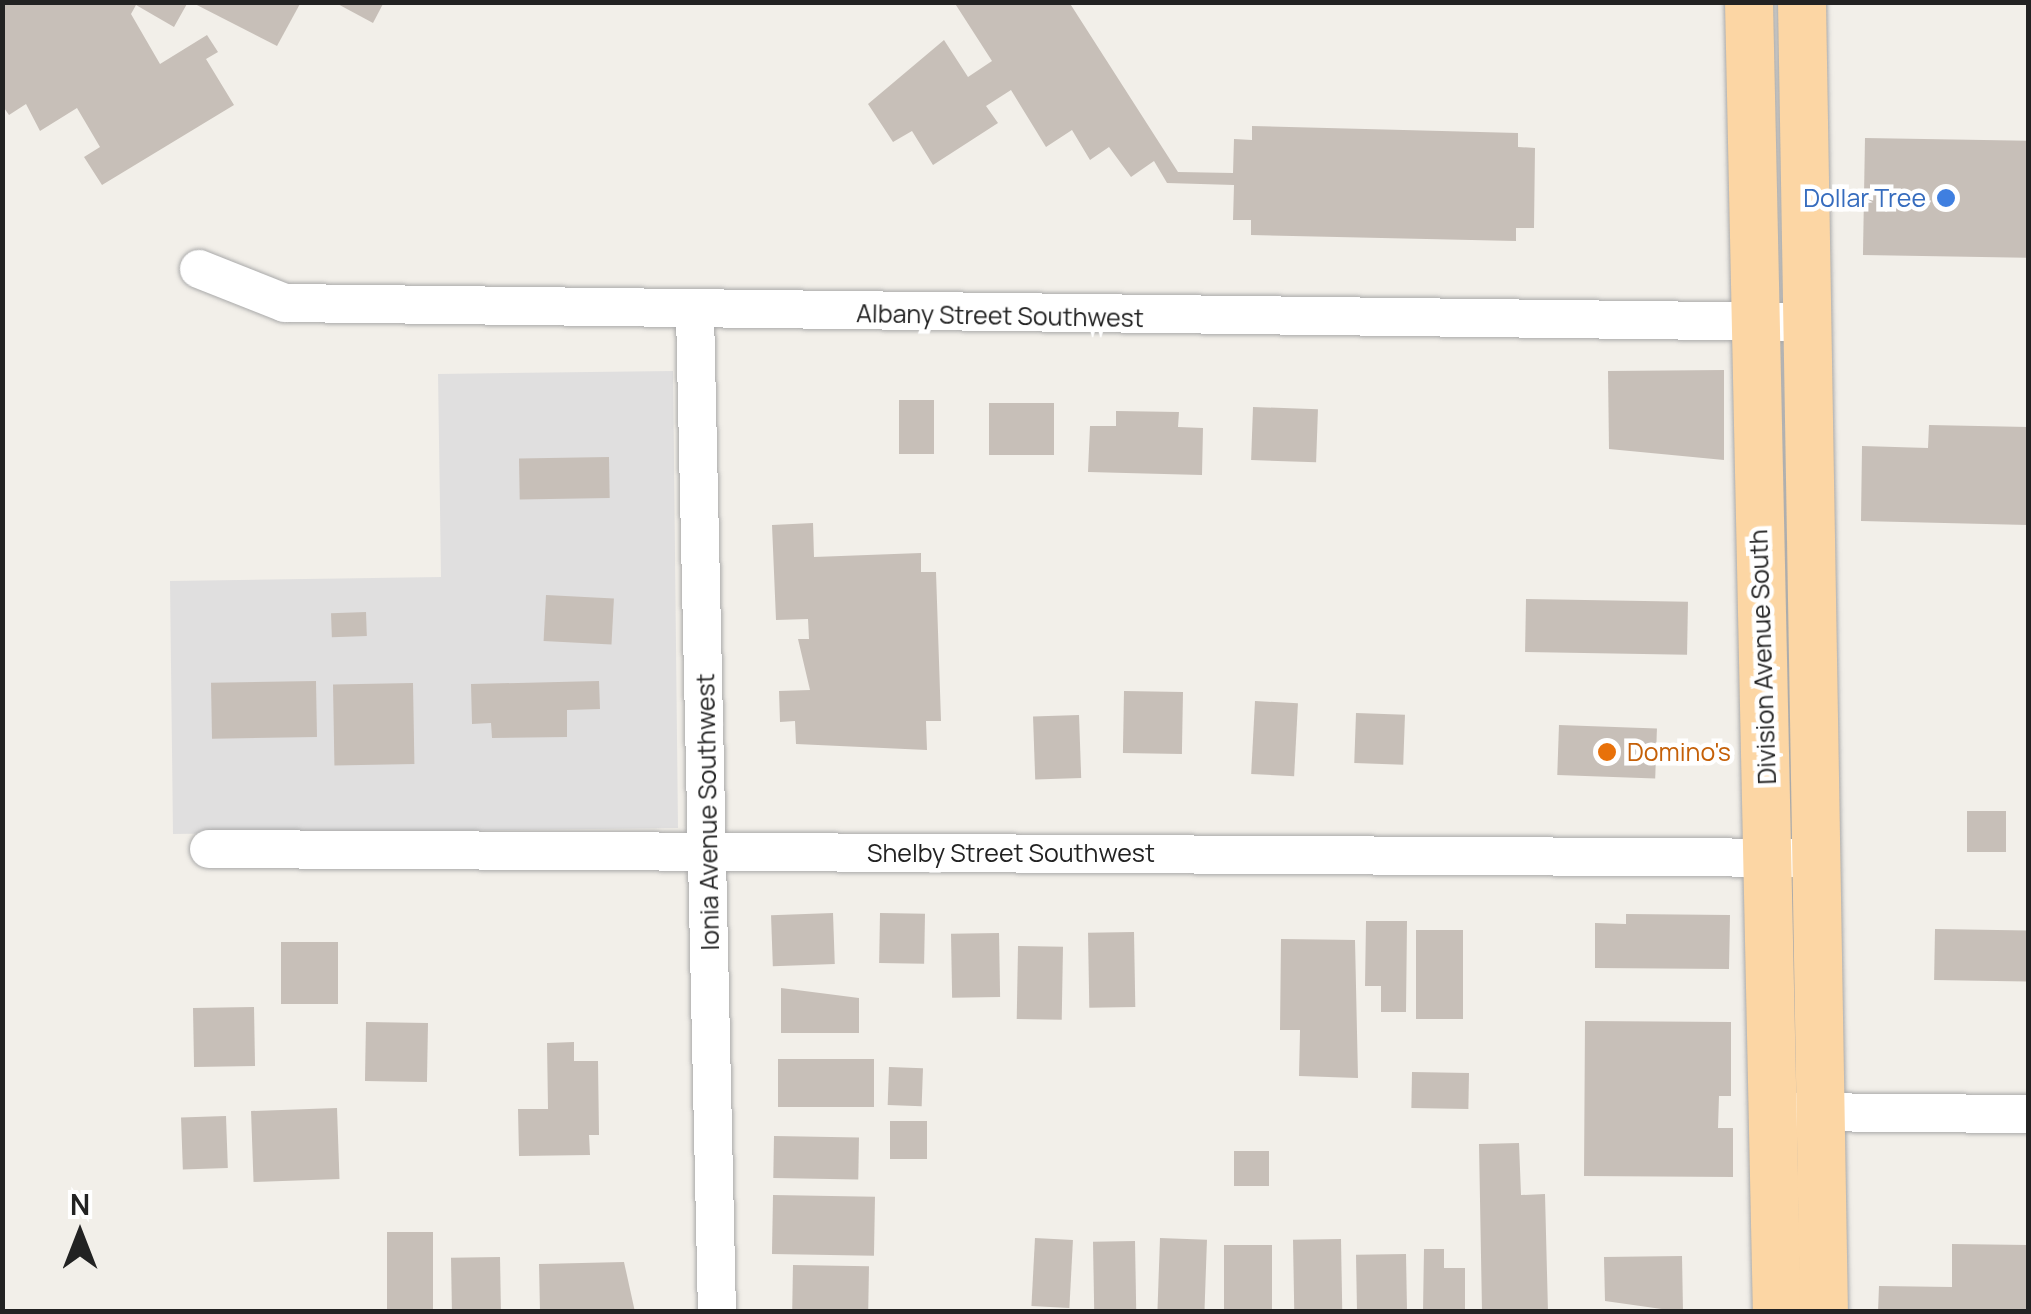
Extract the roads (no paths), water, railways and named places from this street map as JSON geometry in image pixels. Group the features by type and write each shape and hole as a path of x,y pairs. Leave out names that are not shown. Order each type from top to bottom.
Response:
{"main road":[{"name":"Division Avenue South","path":"1749,2 1754,323 1792,858 1820,1112 1824,1312"},
{"name":"Division Avenue South","path":"1777,1312 1771,1112 1792,858 1807,322 1802,2"}],"street":[{"name":"Albany Street Southwest","path":"199,269 285,303 695,313 1807,322"},
{"name":"Ionia Avenue Southwest","path":"695,313 710,851 717,1312"},
{"name":"Shelby Street Southwest","path":"208,849 1792,858"},
{"path":"1771,1112 2028,1114"}],"place":[{"name":"Dollar Tree","path":"1946,198"},
{"name":"Domino's","path":"1607,752"}]}
